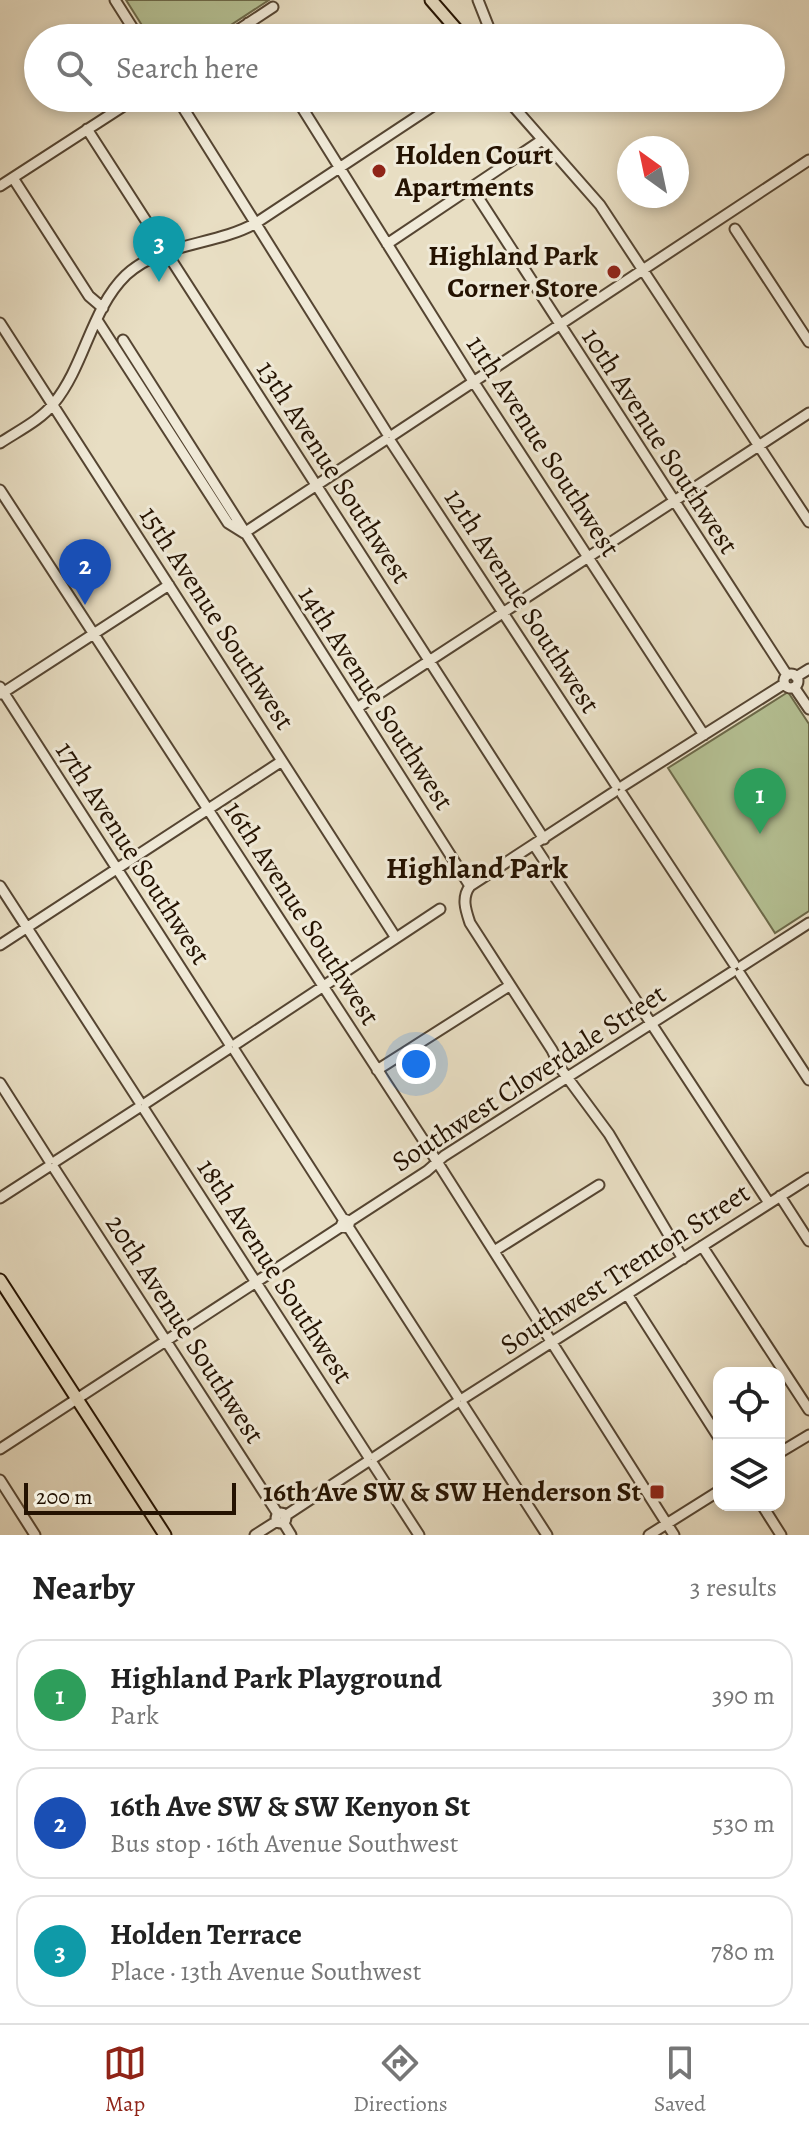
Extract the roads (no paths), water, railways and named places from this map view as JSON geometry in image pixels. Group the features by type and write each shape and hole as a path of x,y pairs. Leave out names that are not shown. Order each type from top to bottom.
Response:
{"main road":[{"path":"431,0 452,24"},
{"path":"0,1280 165,1535"}],"street":[{"path":"115,0 130,24"},
{"path":"478,0 487,24"},
{"path":"248,23 273,7"},
{"path":"0,186 114,112"},
{"name":"12th Avenue Southwest","path":"186,112 389,437 809,1080"},
{"name":"11th Avenue Southwest","path":"305,112 473,381 704,735"},
{"path":"0,443 53,405 103,308 128,274 166,251 232,235 256,223 424,112"},
{"path":"519,112 600,205 809,522"},
{"name":"13th Avenue Southwest","path":"87,129 544,839"},
{"path":"387,244 542,140"},
{"path":"244,533 809,160"},
{"path":"13,178 89,296 103,308"},
{"name":"10th Avenue Southwest","path":"472,188 557,325 809,709"},
{"path":"735,229 809,342"},
{"name":"14th Avenue Southwest","path":"97,320 228,523 244,533"},
{"name":"15th Avenue Southwest","path":"0,323 396,938"},
{"name":"14th Avenue Southwest","path":"123,340 470,886"},
{"path":"357,708 809,413"},
{"name":"16th Avenue Southwest","path":"0,490 324,986 674,1535"},
{"path":"1,691 169,585"},
{"path":"683,1259 598,1116 566,1077 552,1050 470,923 464,899 470,886 809,669"},
{"name":"17th Avenue Southwest","path":"1,691 547,1535"},
{"path":"0,945 282,761"},
{"path":"534,845 769,1203"},
{"name":"18th Avenue Southwest","path":"0,886 419,1535"},
{"path":"0,1198 440,909"},
{"name":"Southwest Cloverdale Street","path":"0,1449 566,1077 809,923"},
{"path":"377,1070 509,986"},
{"name":"20th Avenue Southwest","path":"0,1083 291,1535"},
{"name":"Southwest Trenton Street","path":"255,1535 809,1178"},
{"path":"494,1251 599,1185"},
{"path":"780,1196 809,1241"},
{"path":"702,1246 809,1410"},
{"path":"627,1294 713,1429"},
{"path":"785,1449 809,1435"},
{"path":"0,1480 35,1535"},
{"path":"649,1535 713,1495"},
{"path":"766,1511 781,1535"}],"place":[{"name":"Holden Court Apartments","path":"379,171"},
{"name":"Highland Park Corner Store","path":"614,272"},
{"name":"Holden Terrace","path":"159,282"},
{"name":"16th Ave SW & SW Kenyon St","path":"85,605"},
{"name":"Highland Park Playground","path":"760,834"},
{"name":"16th Ave SW & SW Henderson St","path":"657,1492"}],"district":[{"name":"Highland Park","path":"477,868"}]}
